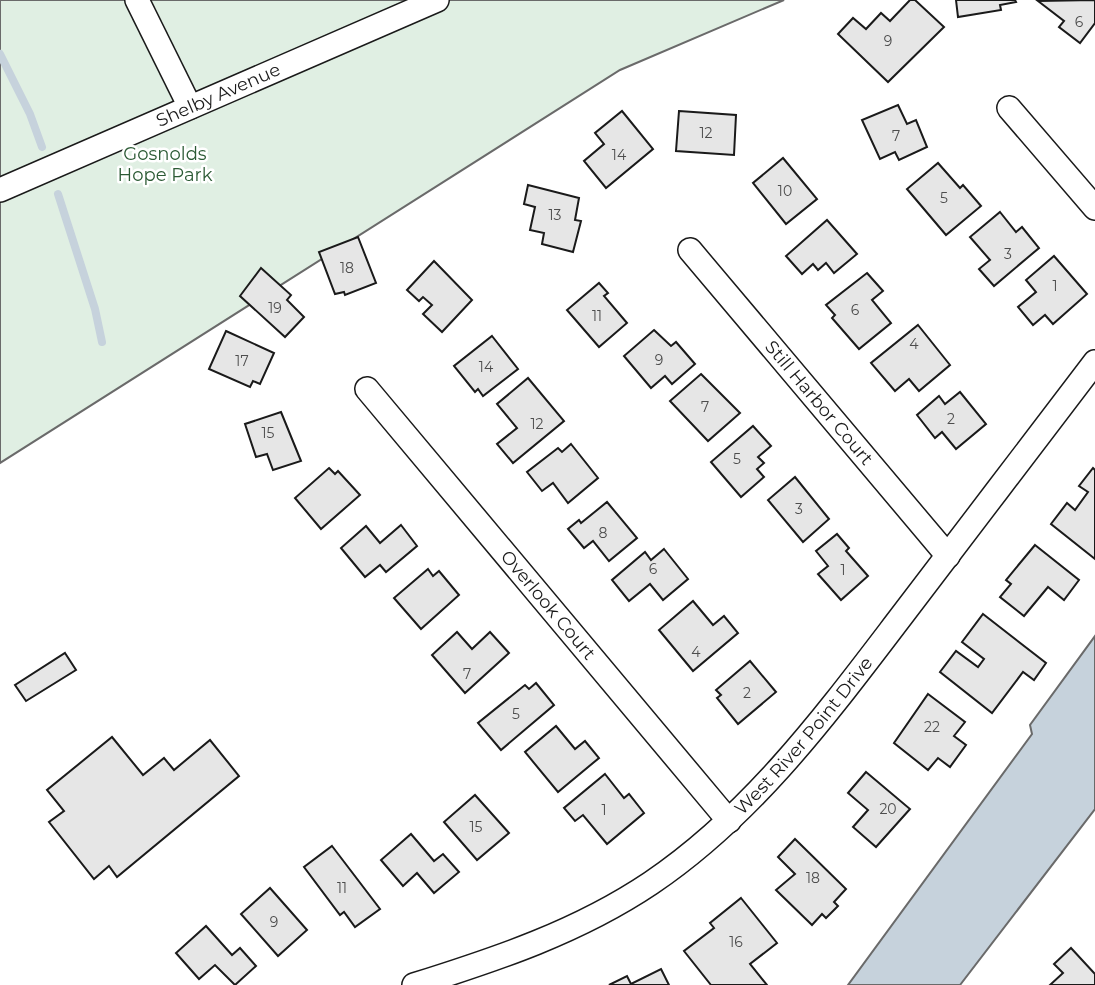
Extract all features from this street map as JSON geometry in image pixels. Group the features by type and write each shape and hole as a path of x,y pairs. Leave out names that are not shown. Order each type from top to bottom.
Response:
{"street":[{"path":"138,0 190,107"},
{"name":"Shelby Avenue","path":"0,190 437,0"},
{"path":"1009,108 1095,208"},
{"name":"Still Harbor Court","path":"690,250 947,555"},
{"name":"West River Point Drive","path":"414,985 515,953 575,927 652,883 729,821 802,746 1095,362"},
{"name":"Overlook Court","path":"367,389 729,821"}],"green space":[{"name":"Gosnolds Hope Park","path":"0,0 784,0 620,70 0,463"}],"shaded area":[{"path":"1095,636 1095,809 960,985 848,985 1032,734 1030,725"}],"building":[{"path":"910,0 915,0 944,27 888,82 838,34 853,18 866,29 881,13 890,21"},
{"path":"956,0 1016,2 1000,5 1001,10 958,17"},
{"path":"1095,0 1095,23 1080,43 1059,27 1064,21 1038,1"},
{"path":"898,105 907,124 916,120 927,147 899,160 895,152 880,159 862,120"},
{"path":"622,111 653,149 606,188 584,161 604,144 595,133"},
{"path":"679,111 736,115 734,155 676,151"},
{"path":"783,158 817,199 786,224 753,183"},
{"path":"938,163 960,188 963,185 981,206 946,235 907,189"},
{"path":"528,185 579,198 575,220 581,221 573,252 542,244 544,233 530,230 535,207 524,204"},
{"path":"1000,212 1016,232 1022,227 1039,248 994,286 979,269 990,260 970,237"},
{"path":"827,220 857,254 834,273 826,263 818,270 813,264 802,274 786,256"},
{"path":"358,237 376,283 345,295 344,292 335,294 319,252"},
{"path":"1054,256 1087,294 1053,324 1045,315 1033,325 1018,307 1036,292 1026,280"},
{"path":"434,261 472,300 442,332 423,314 432,305 423,297 419,301 407,290"},
{"path":"261,268 291,295 287,300 304,317 285,337 240,296"},
{"path":"867,273 883,291 872,300 891,323 859,349 832,318 835,315 826,305"},
{"path":"599,283 608,293 604,296 627,323 599,347 567,310"},
{"path":"918,325 950,365 919,391 909,379 895,391 871,363"},
{"path":"654,330 671,346 676,342 695,364 672,384 665,376 651,388 624,356"},
{"path":"226,331 274,353 260,384 253,381 250,387 209,369"},
{"path":"492,336 518,369 483,396 478,389 475,392 454,366"},
{"path":"701,374 740,413 708,441 670,401"},
{"path":"528,378 564,421 513,463 497,444 517,428 497,404"},
{"path":"960,392 986,424 956,449 942,432 935,438 917,415 939,396 945,404"},
{"path":"281,412 301,461 273,470 267,454 256,457 245,424"},
{"path":"753,426 771,446 758,457 764,463 757,469 764,477 741,497 711,462"},
{"path":"571,444 598,478 568,503 553,483 542,491 527,472 558,448 562,452"},
{"path":"329,468 335,474 338,471 360,495 321,529 295,498"},
{"path":"1093,468 1095,559 1051,524 1067,503 1075,510 1088,492 1079,486"},
{"path":"795,477 829,519 803,542 768,500"},
{"path":"607,502 637,538 609,561 593,541 584,548 568,529 579,520 581,523"},
{"path":"401,525 417,546 386,572 380,565 365,577 341,548 366,526 380,543"},
{"path":"837,534 849,548 846,551 868,576 841,600 818,574 828,566 816,551"},
{"path":"1035,545 1079,580 1064,600 1048,587 1024,616 1000,597 1011,584 1006,580"},
{"path":"664,549 688,579 663,600 650,584 629,601 612,580 645,552 651,560"},
{"path":"428,569 433,576 439,571 459,595 421,629 394,598"},
{"path":"693,601 713,625 724,616 738,633 693,671 659,630"},
{"path":"983,614 1046,663 1034,680 1023,672 992,713 940,672 956,651 978,667 984,659 962,642"},
{"path":"457,632 472,649 490,632 509,653 465,693 432,655"},
{"path":"65,653 76,670 26,701 15,685"},
{"path":"750,661 776,692 738,724 717,698 721,695 716,690"},
{"path":"536,683 554,705 501,750 478,723 525,685 529,689"},
{"path":"928,694 965,722 954,736 966,745 950,767 938,758 928,770 894,743"},
{"path":"556,726 575,749 585,741 599,758 558,792 525,752"},
{"path":"112,737 143,775 164,758 174,770 210,740 239,776 117,877 109,866 94,879 49,822 64,811 47,790"},
{"path":"866,772 910,809 876,847 853,827 868,810 848,793"},
{"path":"605,774 624,798 629,794 644,813 607,844 583,815 575,821 564,808"},
{"path":"475,795 509,833 477,860 444,822"},
{"path":"411,834 434,861 443,854 459,872 434,893 417,873 403,886 381,860"},
{"path":"795,839 846,889 834,902 838,906 826,918 822,914 812,925 776,890 795,874 778,857"},
{"path":"332,846 380,909 355,927 344,912 340,915 304,867"},
{"path":"270,888 307,930 278,956 241,914"},
{"path":"741,898 777,943 750,964 767,985 711,985 684,951 714,928 710,923"},
{"path":"206,926 232,955 240,948 256,966 235,985 215,965 199,979 176,953"},
{"path":"1071,948 1095,974 1095,985 1050,985 1063,973 1054,964"},
{"path":"661,969 669,985 609,985 627,976 631,984"}],"waterway":[{"path":"0,54 30,114 42,147"},
{"path":"58,194 95,309 102,342"}]}
